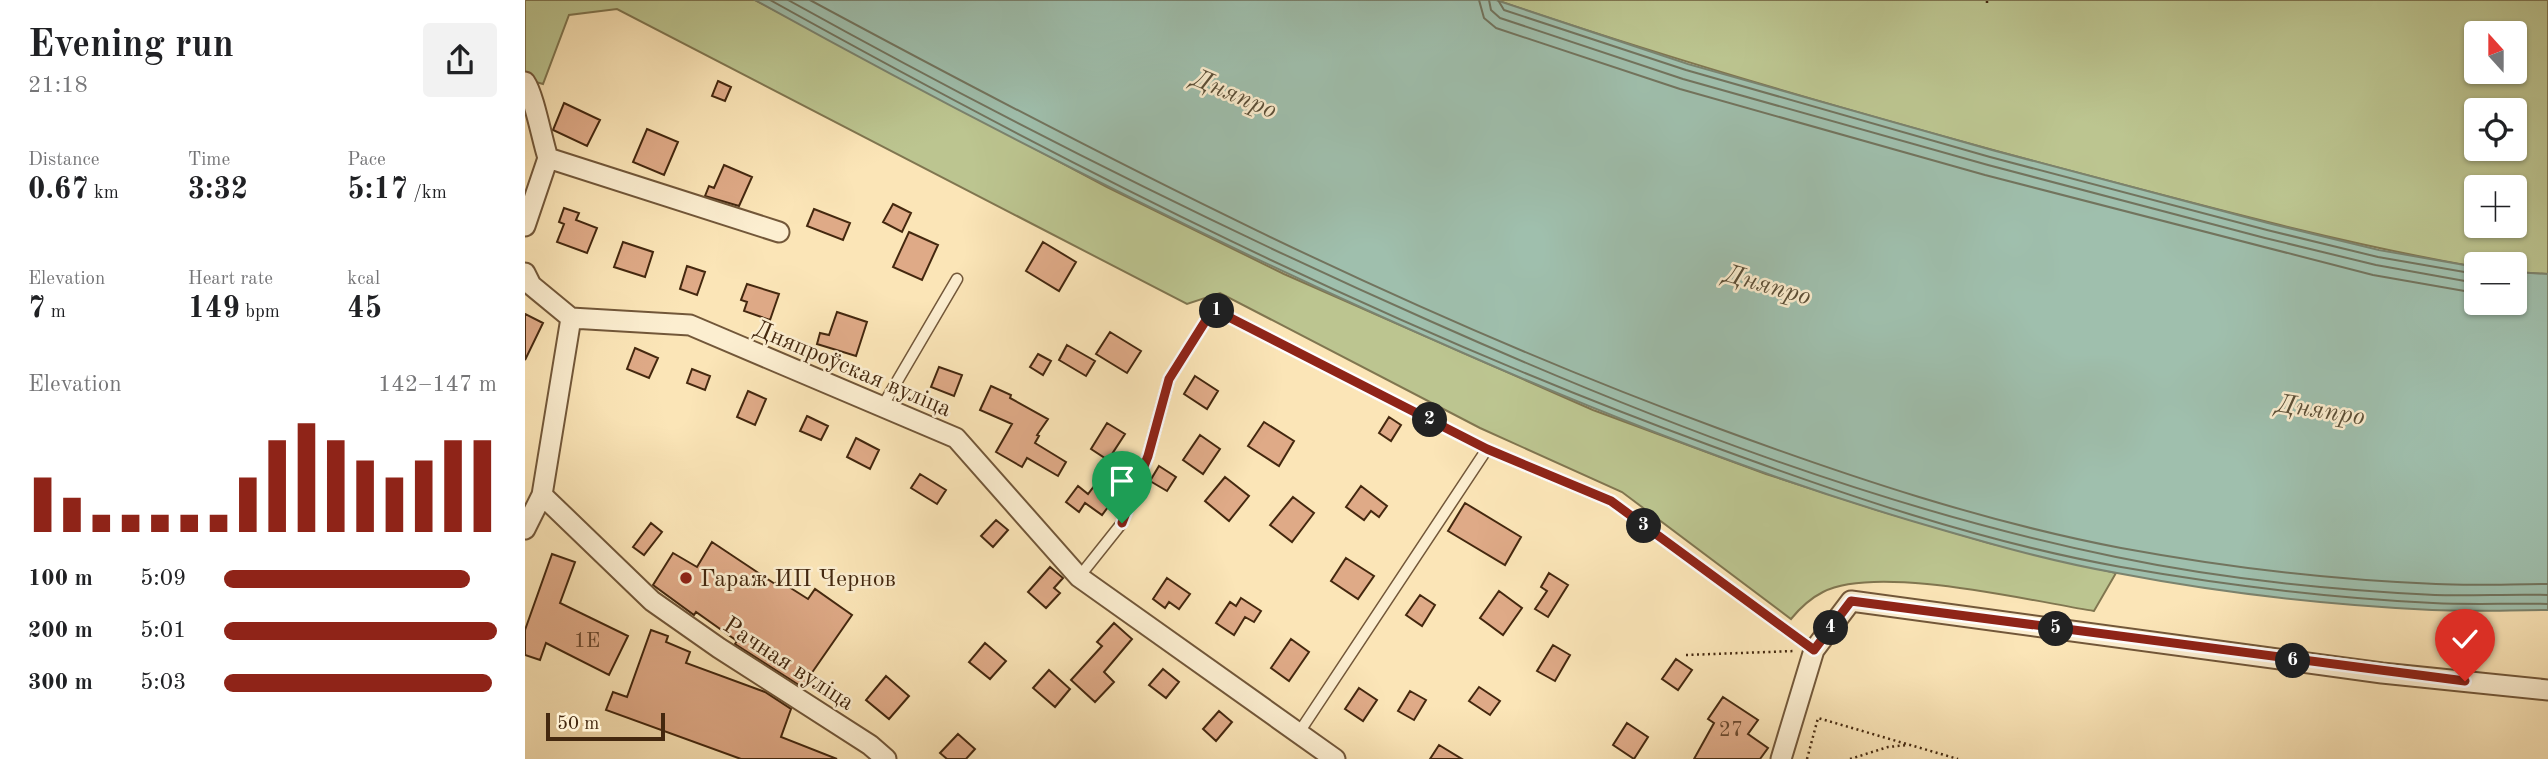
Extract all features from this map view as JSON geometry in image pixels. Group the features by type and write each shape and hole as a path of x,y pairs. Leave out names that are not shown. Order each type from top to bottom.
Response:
{"street":[{"path":"525,82 531,91 548,158 525,226"},
{"path":"548,158 779,232"},
{"path":"525,273 531,285 571,318 542,495 525,529"},
{"name":"Дняпроўская вуліца","path":"571,318 690,325 956,438 1079,577 1335,759"},
{"name":"Рачная вуліца","path":"542,495 652,601 719,649 870,745 886,759"},
{"path":"1781,759 1814,650 1851,601 2382,673 2548,690"}],"lane":[{"path":"882,407 957,279"},
{"path":"1079,577 1122,523 1148,456 1169,379 1213,309 1487,449 1611,501 1814,650"},
{"path":"1298,734 1487,449"}],"path":[{"path":"1686,655 1814,650"},
{"path":"1807,759 1818,718 1958,759"},
{"path":"1850,759 1888,747 1910,745"}],"green space":[{"path":"525,0 755,0 1107,187 1284,274 1593,410 1766,474 1877,510 1989,543 2116,573 2094,611 1955,587 1879,582 1848,584 1823,592 1805,604 1791,619 1622,492 1480,428 1220,293 1187,304 617,9 569,15 543,84 525,79"},
{"path":"1496,0 2548,0 2548,274 2527,273 2527,252 2464,252 2464,265 2324,236 2002,152 1712,69"}],"water":[{"name":"Дняпро","path":"755,0 1496,0 1688,64 1992,150 2268,223 2379,250 2464,265 2464,315 2527,315 2527,273 2548,274 2548,610 2447,611 2353,605 2156,580 2065,563 2014,550 1854,503 1684,444 1461,352 1282,271 1104,185"}],"building":[{"path":"718,81 731,87 725,101 712,96"},
{"path":"564,103 600,120 587,146 553,130"},
{"path":"647,129 678,142 664,175 633,162"},
{"path":"724,165 752,177 739,206 705,196 709,186 714,188"},
{"path":"893,204 911,213 902,232 883,222"},
{"path":"564,208 579,213 576,220 597,228 587,253 557,242 564,224 559,222"},
{"path":"814,209 850,223 843,240 807,226"},
{"path":"909,232 938,245 922,280 893,267"},
{"path":"623,242 653,252 645,277 614,267"},
{"path":"1043,242 1076,262 1059,291 1026,271"},
{"path":"687,266 705,272 697,295 680,289"},
{"path":"747,284 779,294 770,320 744,311 747,302 741,300"},
{"path":"837,312 867,322 856,356 817,344 820,333 829,335"},
{"path":"525,314 543,323 525,360"},
{"path":"1110,332 1141,351 1127,373 1096,354"},
{"path":"1067,345 1095,361 1086,376 1059,360"},
{"path":"635,348 658,358 649,378 627,369"},
{"path":"1038,354 1051,361 1043,375 1030,367"},
{"path":"939,367 962,375 954,396 931,387"},
{"path":"692,369 710,376 705,390 687,383"},
{"path":"1195,376 1218,391 1207,409 1184,394"},
{"path":"991,386 1011,395 1010,398 1048,419 1035,443 1066,462 1058,476 1027,458 1022,467 996,452 1012,424 980,410"},
{"path":"748,391 766,399 755,425 737,417"},
{"path":"807,416 828,426 821,440 800,431"},
{"path":"1389,417 1401,425 1391,441 1379,433"},
{"path":"1264,422 1294,441 1279,466 1248,446"},
{"path":"1107,423 1125,434 1108,460 1091,449"},
{"path":"1200,435 1220,449 1203,474 1183,460"},
{"path":"856,438 879,450 870,469 847,457"},
{"path":"1159,466 1176,477 1167,491 1150,481"},
{"path":"920,474 946,490 937,504 911,488"},
{"path":"1225,477 1249,496 1229,521 1205,501"},
{"path":"1098,481 1117,495 1102,515 1085,503 1079,512 1066,502 1078,486 1088,494"},
{"path":"1361,486 1387,506 1379,517 1371,511 1364,520 1346,507"},
{"path":"1293,497 1314,513 1292,542 1270,525"},
{"path":"1465,503 1521,537 1505,565 1448,531"},
{"path":"996,520 1008,530 993,547 981,536"},
{"path":"651,523 662,532 644,555 633,547"},
{"path":"712,542 775,584 778,580 808,599 815,589 852,615 802,687 735,644 737,641 696,612 694,615 653,585 673,553 697,567"},
{"path":"552,554 575,562 560,603 628,636 609,675 546,643 540,660 525,655 525,630"},
{"path":"1346,558 1374,576 1358,599 1331,581"},
{"path":"1050,567 1063,578 1054,588 1060,593 1046,608 1028,592"},
{"path":"1549,573 1568,585 1548,617 1535,609 1547,591 1541,587"},
{"path":"1167,578 1190,594 1179,609 1169,602 1165,608 1153,599"},
{"path":"1499,591 1522,608 1503,635 1480,618"},
{"path":"1420,595 1435,605 1422,626 1406,615"},
{"path":"1241,598 1261,611 1254,622 1245,617 1234,635 1216,623 1230,602 1236,606"},
{"path":"1114,623 1132,639 1104,672 1114,682 1095,702 1071,680 1102,646 1097,642"},
{"path":"651,630 668,636 666,642 690,652 686,663 765,692 791,709 781,737 837,759 741,759 606,710 613,692 627,697"},
{"path":"1291,639 1309,652 1289,681 1271,668"},
{"path":"985,643 1006,661 990,679 969,662"},
{"path":"1553,645 1570,655 1555,681 1537,671"},
{"path":"1676,659 1692,670 1678,690 1662,679"},
{"path":"1163,669 1179,682 1166,698 1149,685"},
{"path":"1049,670 1070,689 1055,707 1033,688"},
{"path":"886,676 909,696 889,719 866,700"},
{"path":"1479,687 1500,701 1490,715 1469,701"},
{"path":"1359,688 1377,700 1363,721 1345,709"},
{"path":"1410,691 1426,700 1414,720 1398,711"},
{"path":"1723,697 1758,720 1748,734 1768,748 1760,759 1694,759 1714,723 1708,719"},
{"path":"1219,711 1232,722 1216,741 1203,729"},
{"path":"1627,723 1648,737 1634,759 1613,745"},
{"path":"958,734 975,749 966,759 947,759 940,753"},
{"path":"1439,745 1462,759 1430,759"}],"place":[{"name":"Гараж ИП Чернов","path":"686,578"}],"route":[{"path":"1122,523 1148,456 1169,379 1213,309 1487,449 1611,501 1814,650 1851,601 2382,673 2465,681"}]}
